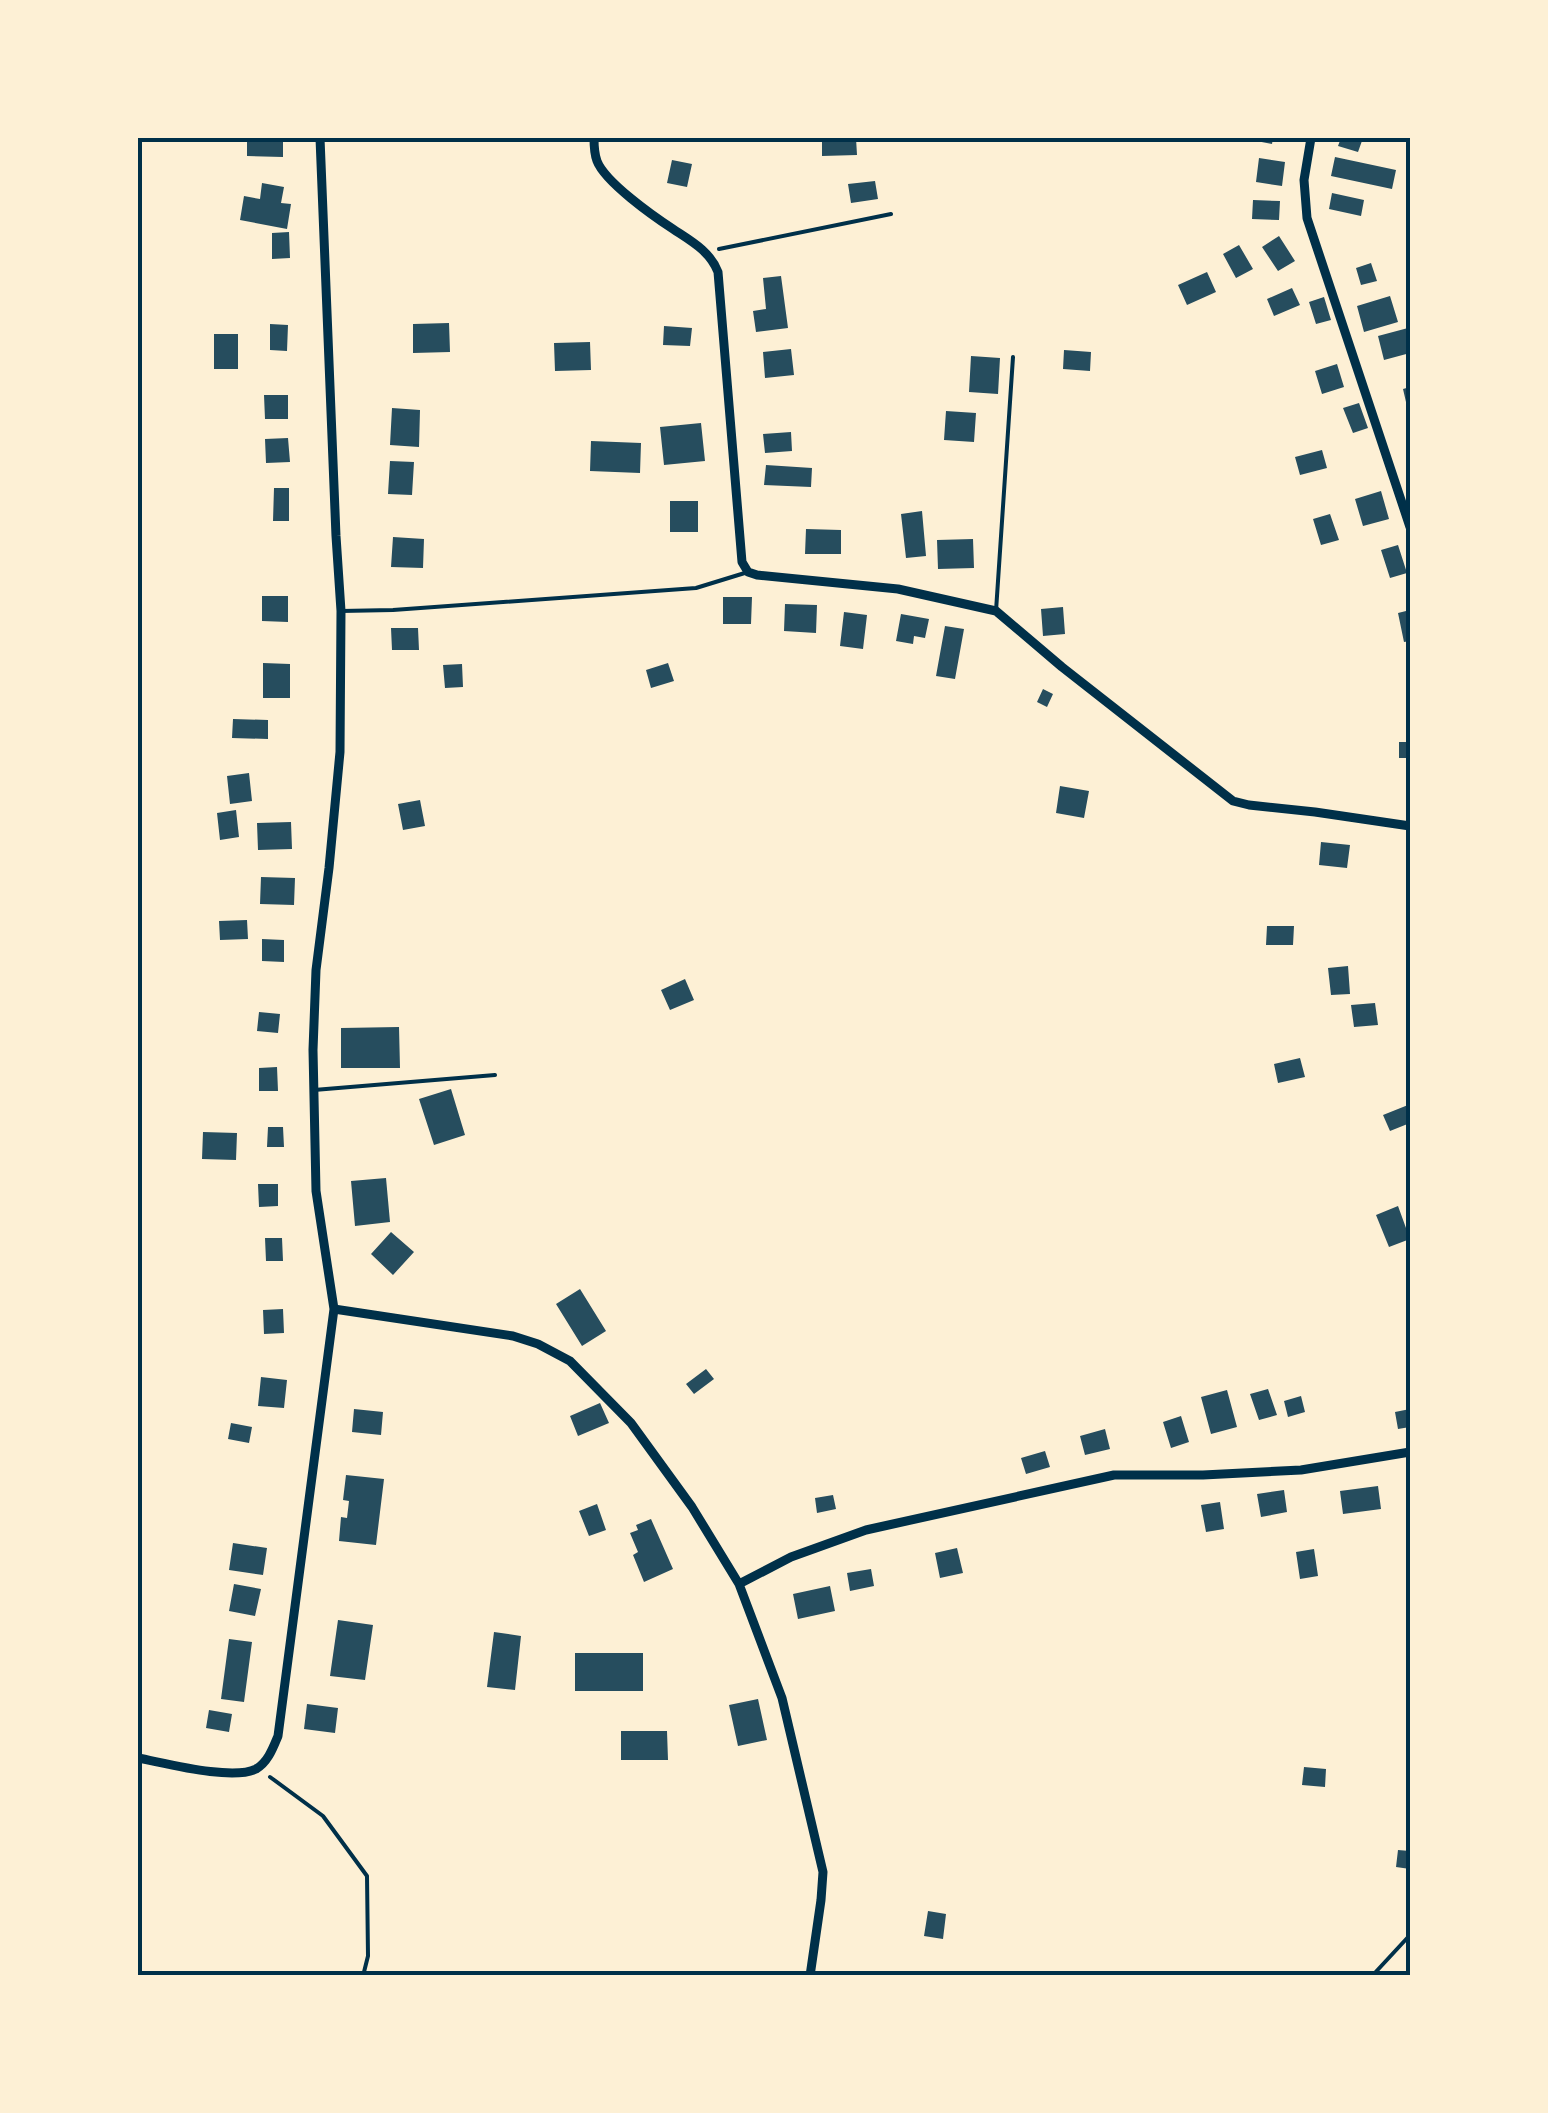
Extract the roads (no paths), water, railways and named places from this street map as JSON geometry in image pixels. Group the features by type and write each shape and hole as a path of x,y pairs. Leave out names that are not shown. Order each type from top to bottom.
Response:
{"street":[{"path":"138,1758 227,1774 258,1768 270,1755 278,1736 334,1310 316,1191 314,1090 316,970 340,752 341,611 320,138"},
{"path":"594,138 598,165 608,178 705,252 718,272 742,562 748,572 898,590 996,610 1062,667 1233,800 1410,826"},
{"path":"1310,138 1304,180 1307,218 1410,526"},
{"path":"334,1310 513,1336 538,1344 570,1362 631,1423 692,1507 739,1584 782,1698 820,1851 821,1900 810,1976"},
{"path":"739,1584 791,1557 866,1530 1114,1474 1203,1476 1301,1470 1410,1452"}],"lane":[{"path":"996,610 1013,357"},
{"path":"341,611 696,588 748,572"},
{"path":"314,1090 495,1075"}]}
